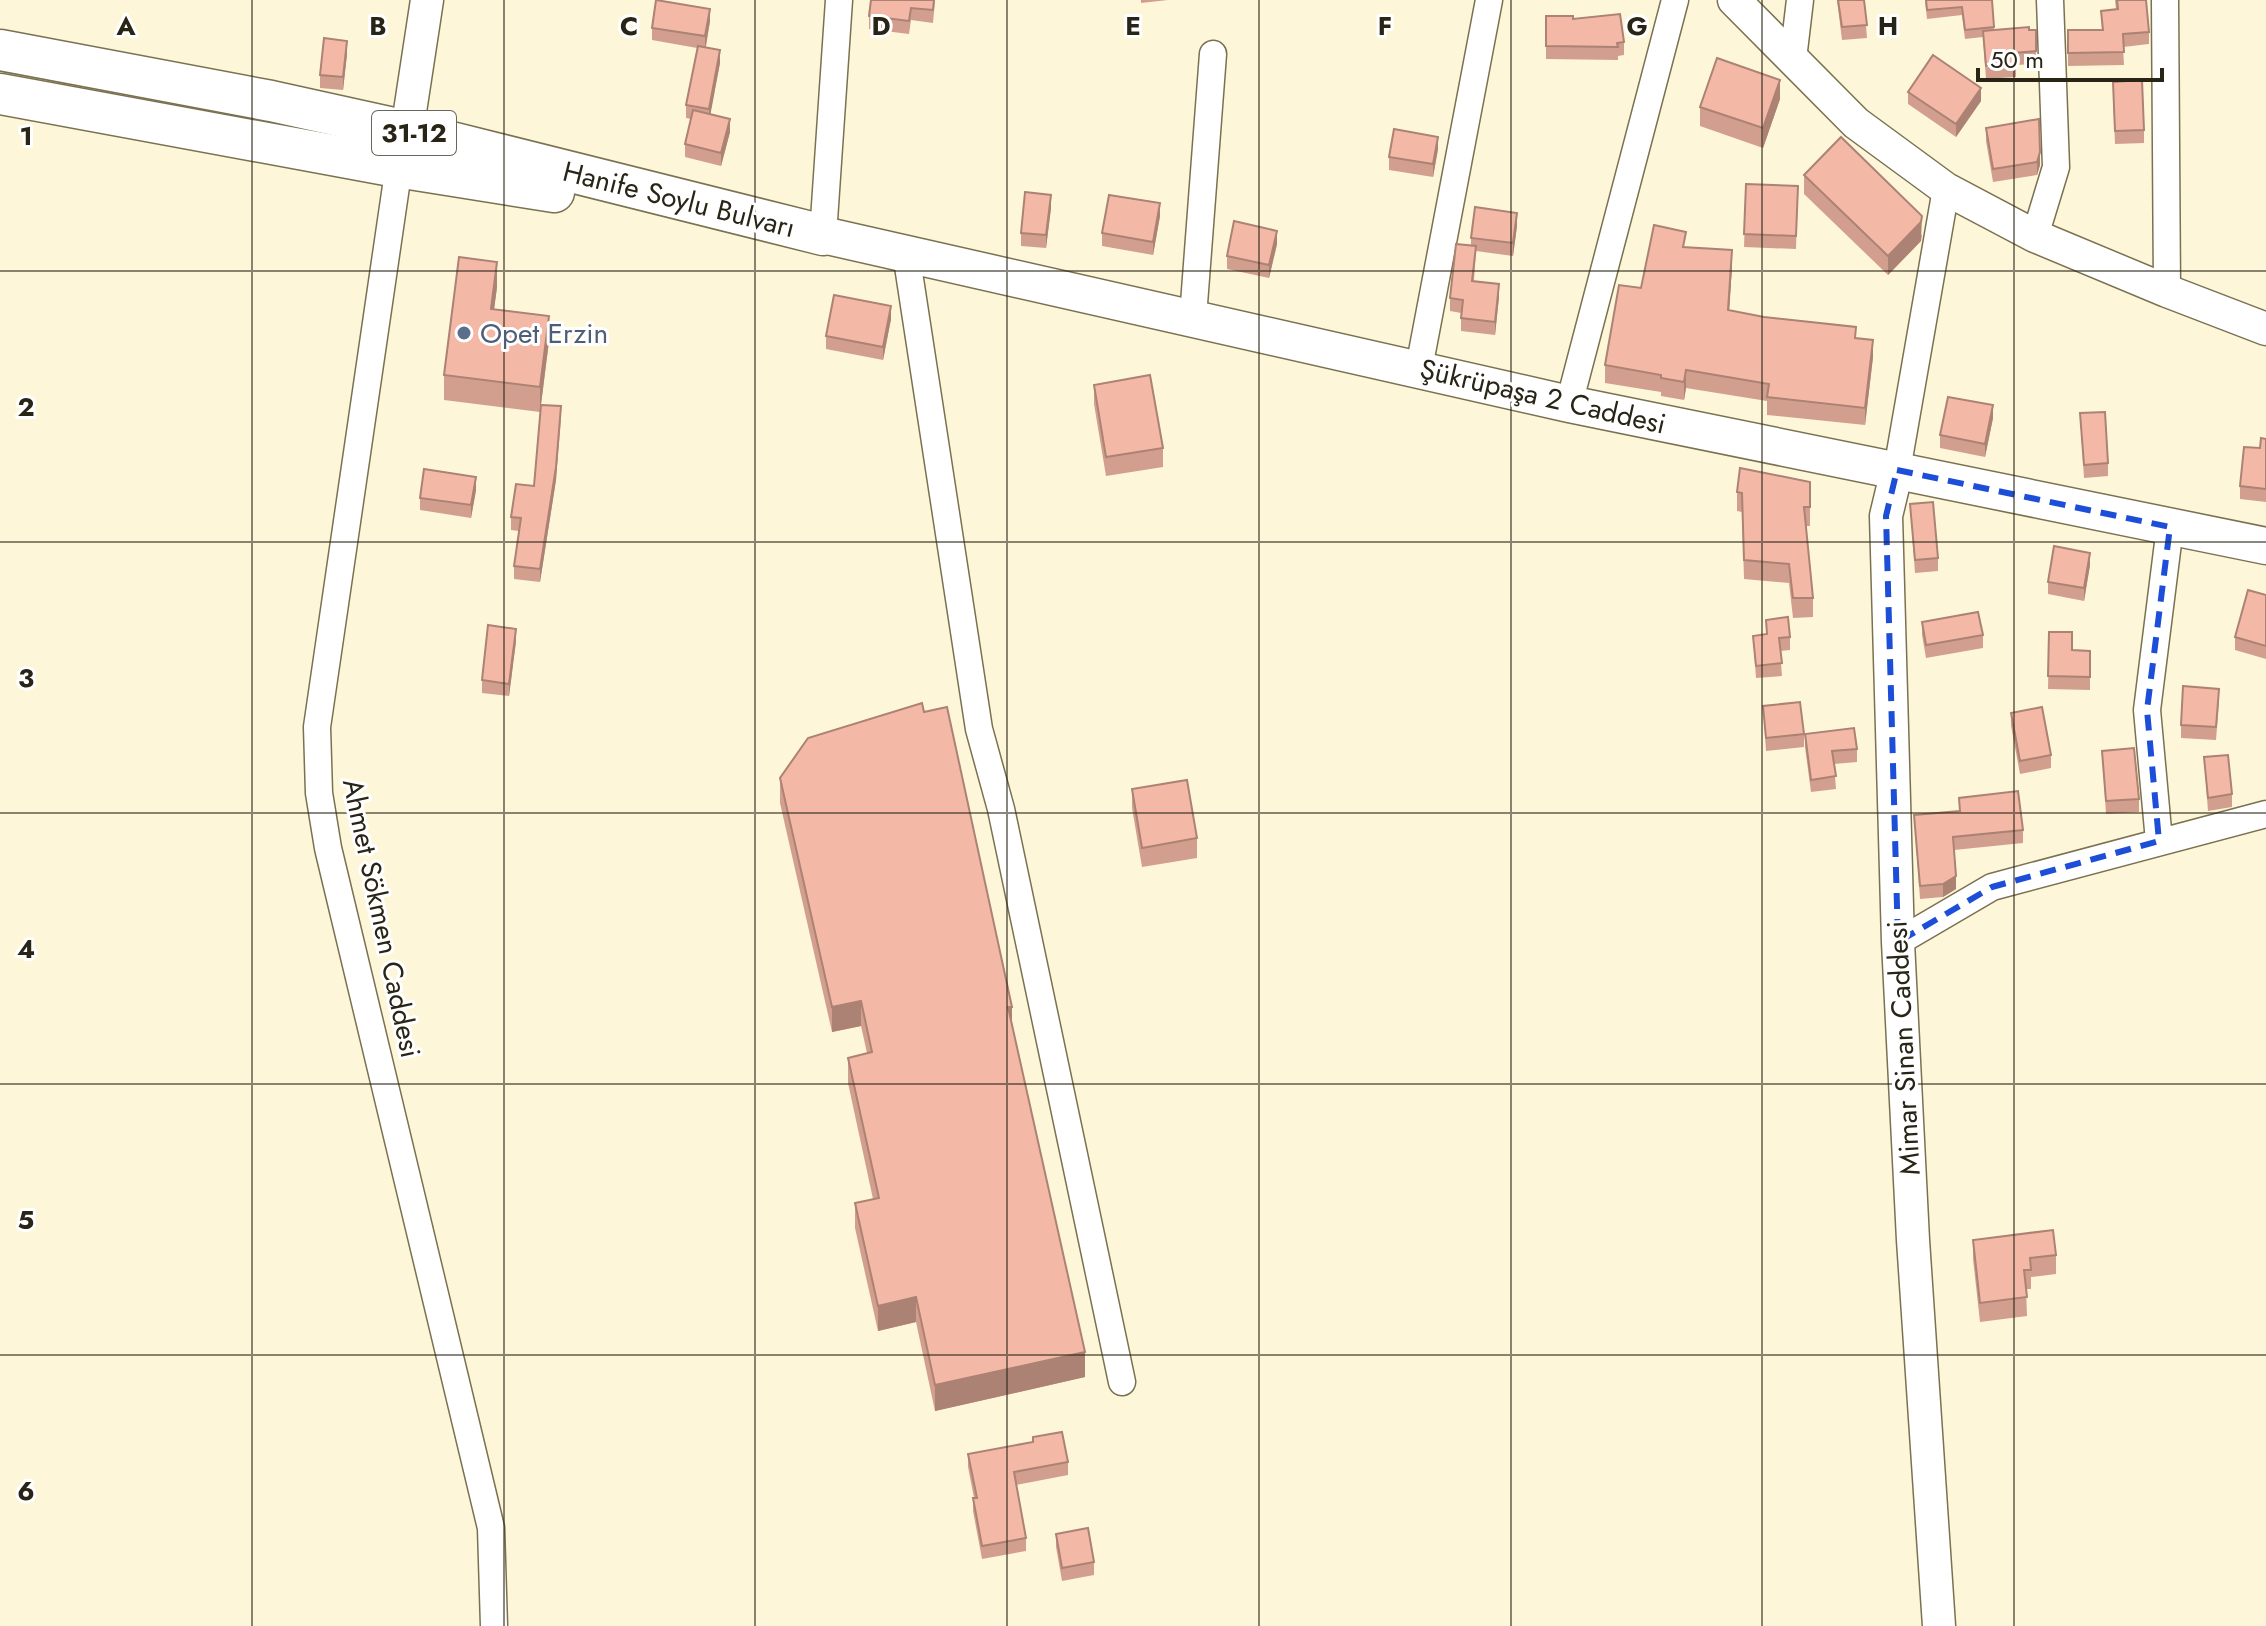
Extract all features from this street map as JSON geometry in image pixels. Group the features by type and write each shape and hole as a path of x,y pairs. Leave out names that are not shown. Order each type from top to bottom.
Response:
{"main road":[{"name":"Hanife Soylu Bulvarı","path":"0,50 271,101 402,149"},
{"name":"Hanife Soylu Bulvarı","path":"0,94 402,149 823,235"},
{"name":"Şükrüpaşa 2 Caddesi","path":"823,235 1569,404 2266,546"}],"street":[{"path":"402,149 427,0"},
{"path":"823,235 839,0"},
{"path":"1419,368 1489,0"},
{"path":"1569,404 1675,0"},
{"path":"1734,0 1856,123 1946,189 2035,236 2266,329"},
{"path":"1793,59 1800,0"},
{"path":"2035,236 2056,167 2050,0"},
{"path":"2165,0 2167,291"},
{"path":"1193,317 1213,54"},
{"name":"Ahmet Sökmen Caddesi","path":"402,149 317,727 319,793 328,848 491,1528 494,1626"},
{"path":"1897,470 1946,189"},
{"path":"906,253 979,729 1001,809 1122,1382"},
{"name":"Mimar Sinan Caddesi","path":"1897,470 1886,516 1898,942 1913,1240 1939,1626"},
{"path":"2159,841 2147,710 2170,527"},
{"path":"1898,942 1992,887 2266,814"}],"highlighted area":[{"path":"1897,470 2170,527 2147,710 2159,841 1992,887 1898,942 1886,516"}],"building":[{"path":"656,0 710,9 705,36 652,28"},
{"path":"871,0 934,0 933,10 911,8 909,21 869,16"},
{"path":"1838,0 1864,0 1867,25 1842,27"},
{"path":"1926,0 1992,0 1994,27 1965,30 1962,7 1927,10"},
{"path":"2117,0 2146,0 2149,32 2123,34 2124,52 2068,53 2068,30 2103,30 2101,11 2118,9"},
{"path":"1620,14 1624,42 1617,43 1618,47 1546,46 1546,16 1573,16 1573,19"},
{"path":"2029,27 2029,30 2036,30 2036,51 2014,53 2016,64 1986,66 1983,31"},
{"path":"324,38 347,41 343,77 320,75"},
{"path":"698,46 720,50 709,109 686,105"},
{"path":"1933,55 1981,88 1956,124 1908,92"},
{"path":"1717,58 1780,80 1763,128 1700,107"},
{"path":"2142,80 2144,130 2115,131 2113,82"},
{"path":"693,110 730,119 721,153 685,144"},
{"path":"2039,119 2040,152 2037,162 1993,169 1986,128"},
{"path":"1394,129 1438,137 1433,164 1389,157"},
{"path":"1841,137 1922,216 1921,222 1888,256 1804,175"},
{"path":"1746,184 1798,186 1796,236 1744,234"},
{"path":"1025,192 1051,195 1046,235 1021,233"},
{"path":"1109,195 1160,203 1153,242 1102,233"},
{"path":"1475,207 1517,213 1513,243 1471,238"},
{"path":"1234,221 1277,231 1269,265 1227,256"},
{"path":"1654,225 1686,232 1683,247 1732,250 1728,310 1856,327 1855,338 1873,340 1865,408 1767,397 1769,384 1686,370 1684,382 1605,365 1619,285 1641,288"},
{"path":"1456,244 1476,246 1472,281 1499,284 1495,322 1461,318 1463,300 1450,298"},
{"path":"459,257 497,262 491,309 549,316 540,387 444,375"},
{"path":"834,295 891,306 883,347 826,336"},
{"path":"1150,375 1163,448 1106,457 1094,385"},
{"path":"1948,397 1993,405 1985,444 1940,435"},
{"path":"541,405 561,406 556,467 540,569 514,566 521,518 511,517 516,484 534,486"},
{"path":"2105,412 2108,463 2084,465 2080,413"},
{"path":"2261,438 2266,439 2266,489 2240,486 2244,447 2260,448"},
{"path":"1740,468 1810,482 1810,507 1804,507 1813,598 1793,598 1789,564 1744,560 1742,493 1737,492"},
{"path":"424,469 476,477 471,505 420,498"},
{"path":"1933,502 1938,558 1915,560 1910,504"},
{"path":"2054,546 2090,553 2084,588 2048,582"},
{"path":"2248,590 2266,595 2266,646 2235,637"},
{"path":"1978,612 1983,635 1926,645 1922,622"},
{"path":"1788,617 1790,637 1779,638 1782,663 1756,666 1753,636 1767,634 1766,620"},
{"path":"488,625 516,629 509,684 482,680"},
{"path":"2049,632 2072,632 2072,650 2090,651 2090,677 2048,676"},
{"path":"2183,686 2219,689 2216,727 2181,725"},
{"path":"1800,702 1804,734 1766,738 1763,706"},
{"path":"922,703 924,712 947,707 1012,1007 1008,1007 1085,1352 935,1385 916,1297 878,1306 855,1203 879,1198 848,1058 872,1052 861,1001 832,1007 780,778 808,738"},
{"path":"2042,707 2051,755 2020,761 2011,713"},
{"path":"1854,728 1857,749 1832,751 1836,776 1811,780 1805,734"},
{"path":"2134,748 2139,799 2106,801 2102,751"},
{"path":"2228,755 2232,794 2208,798 2204,757"},
{"path":"1187,780 1197,838 1142,848 1132,789"},
{"path":"2018,791 2023,830 1953,837 1956,876 1943,884 1920,886 1914,815 1960,811 1959,798"},
{"path":"2053,1230 2056,1255 2030,1258 2031,1270 2024,1270 2027,1297 1980,1303 1973,1240"},
{"path":"1062,1432 1068,1462 1014,1472 1026,1538 982,1546 968,1454 1033,1442 1033,1437"},
{"path":"1088,1528 1094,1562 1062,1568 1056,1534"}],"place":[{"name":"Opet Erzin","path":"464,333"}]}
